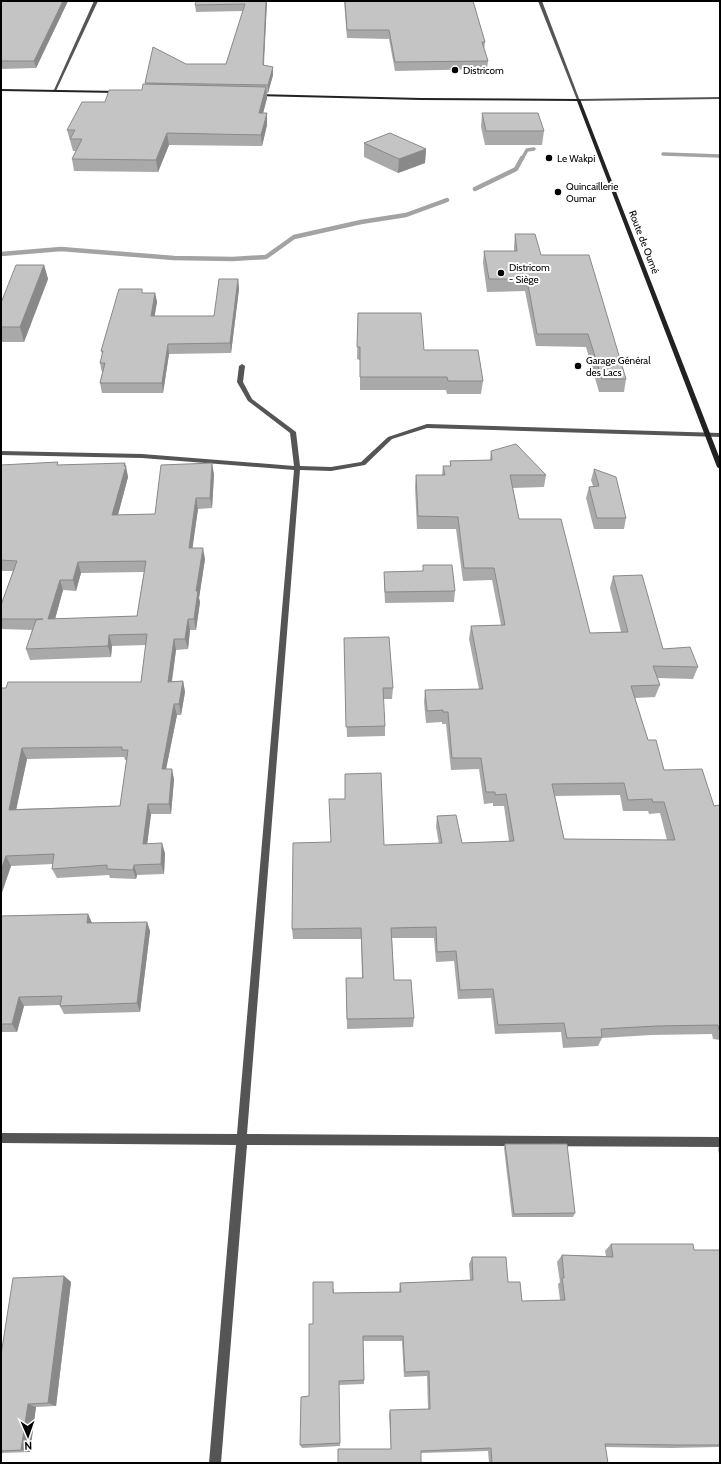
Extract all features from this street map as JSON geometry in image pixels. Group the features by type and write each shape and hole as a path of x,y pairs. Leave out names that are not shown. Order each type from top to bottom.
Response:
{"main road":[{"path":"1,90 124,92"},
{"path":"249,94 421,99 579,100"},
{"name":"Route de Oumé","path":"579,100 720,467"}],"street":[{"path":"54,91 96,1"},
{"name":"Route de Oumé","path":"540,1 579,100"},
{"path":"579,100 720,98"},
{"path":"215,1463 297,468 293,432 250,400 240,382 242,366"},
{"path":"1,453 142,456 297,468 331,469 363,464 390,438 427,426 720,435"},
{"path":"1,1138 242,1138 720,1142"}],"building":[{"path":"1,1 63,1 34,61 1,61"},
{"path":"196,1 266,1 263,65 273,67 268,85 145,83 153,47 186,64 226,64 245,4 195,5"},
{"path":"345,1 473,1 485,42 482,42 488,61 395,62 389,30 347,30"},
{"path":"143,84 266,87 259,113 267,113 261,135 167,133 156,160 72,159 82,139 70,139 75,130 67,130 82,102 105,102 109,90 142,90"},
{"path":"482,113 538,113 544,131 486,131"},
{"path":"390,133 426,149 399,159 364,143"},
{"path":"515,234 535,234 541,255 589,255 626,379 602,379 588,334 537,334 527,279 489,279 484,251 517,251"},
{"path":"16,265 44,265 20,327 1,327 1,303"},
{"path":"219,279 238,279 230,343 168,344 162,383 100,383 105,363 100,363 103,351 101,351 119,289 142,289 142,293 155,293 151,316 214,316"},
{"path":"358,313 421,313 424,350 478,350 483,381 448,381 447,377 360,377 360,347 357,347"},
{"path":"516,444 546,475 510,475 519,519 561,519 590,633 628,632 613,576 642,575 663,649 690,647 698,667 653,666 660,685 631,686 648,740 656,740 664,770 702,769 714,806 720,805 720,1030 718,1025 657,1026 601,1029 602,1037 567,1038 564,1023 498,1025 493,989 460,990 456,951 437,952 436,927 391,928 394,980 411,980 414,1018 347,1019 346,978 363,978 361,928 292,929 293,843 331,842 329,799 345,799 345,774 381,773 384,845 442,843 437,816 456,815 462,843 514,841 506,794 495,795 495,792 486,792 481,758 452,758 448,712 443,712 443,710 427,711 425,690 483,689 471,626 505,625 494,568 464,568 458,517 418,516 416,475 445,475 443,466 451,466 450,461 492,460 491,451","holes":["624,783 628,800 652,799 653,802 664,802 675,840 564,839 552,784"]},
{"path":"58,462 57,465 125,463 124,466 126,466 112,515 155,514 161,465 212,463 210,498 196,498 189,548 203,548 196,591 198,591 194,619 188,619 185,639 174,639 168,682 183,681 179,704 174,704 162,769 172,769 169,804 148,804 143,844 162,843 161,864 134,865 133,870 107,869 107,865 52,869 54,854 6,856 1,870 1,688 6,688 8,682 141,682 147,634 109,635 108,646 26,649 36,620 43,619 1,619 1,605 17,561 1,560 1,465","holes":["146,561 137,616 48,619 60,580 73,580 78,562","122,747 122,750 128,750 120,806 9,810 22,748"]},
{"path":"594,469 616,477 626,518 597,518 589,487 599,486"},
{"path":"423,565 452,565 455,591 385,592 384,572 423,571"},
{"path":"389,637 393,688 383,688 385,726 346,727 344,638"},
{"path":"88,914 87,923 147,922 137,1003 60,1006 62,996 19,997 12,1024 1,1024 1,916"},
{"path":"505,1144 567,1144 575,1213 514,1214"},
{"path":"611,1244 693,1244 694,1250 720,1250 720,1445 605,1444 608,1463 492,1463 491,1448 421,1451 421,1463 338,1463 338,1449 391,1449 390,1410 430,1409 429,1371 405,1372 403,1336 363,1336 364,1380 339,1381 340,1443 300,1445 301,1397 309,1396 309,1324 313,1324 313,1282 333,1282 333,1293 401,1292 400,1283 473,1280 472,1257 506,1257 508,1282 520,1282 522,1301 565,1300 562,1278 564,1278 562,1255 613,1257"},
{"path":"64,1276 48,1403 28,1404 21,1450 1,1451 1,1355 13,1278"}],"waterway":[{"path":"522,159 527,150 534,149"},
{"path":"663,154 720,156"},
{"path":"475,189 516,169 522,158"},
{"path":"1,254 61,249 174,258 233,259 266,257 294,237 361,222 406,215 447,200"}],"place":[{"name":"Districom","path":"455,70"},
{"name":"Le Wakpi","path":"549,158"},
{"name":"Quincaillerie Oumar","path":"558,192"},
{"name":"Districom - Siège","path":"501,273"},
{"name":"Garage Général des Lacs","path":"578,366"}]}
